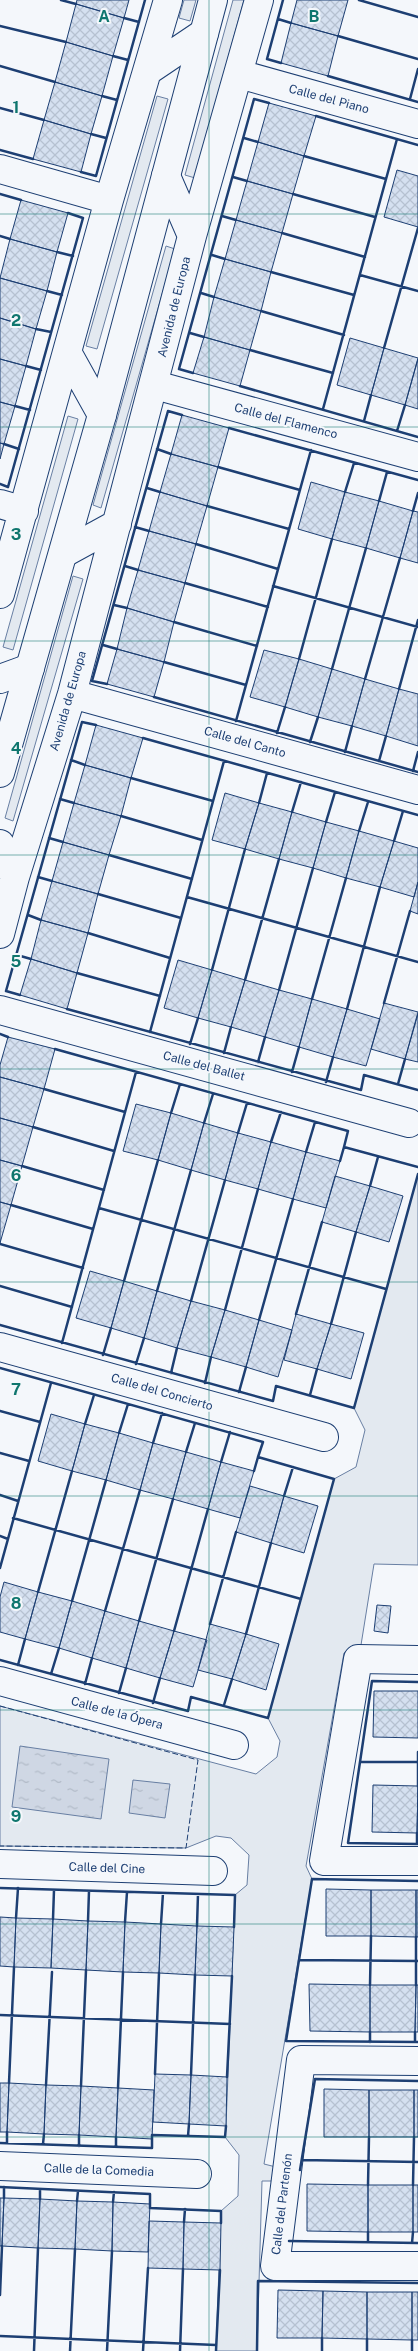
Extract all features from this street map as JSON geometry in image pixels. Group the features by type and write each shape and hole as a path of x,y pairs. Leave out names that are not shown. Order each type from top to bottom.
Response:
{"street":[{"path":"0,594 12,507 67,352 109,200 149,70 168,0"},
{"path":"0,773 102,416 213,0"},
{"name":"Avenida de Europa","path":"0,934 15,877 72,694 155,385 192,236 259,0"},
{"path":"149,70 204,33"},
{"name":"Calle del Piano","path":"239,74 418,124"},
{"path":"0,169 109,200"},
{"path":"166,176 192,236"},
{"path":"67,352 102,416"},
{"name":"Calle del Flamenco","path":"155,385 418,457"},
{"path":"64,553 117,524"},
{"path":"0,679 30,668"},
{"name":"Calle del Canto","path":"72,694 418,790"},
{"path":"0,844 15,877"},
{"name":"Calle del Ballet","path":"0,1010 409,1123"},
{"name":"Calle del Concierto","path":"0,1347 324,1437"},
{"path":"418,1660 358,1659 324,1861 418,1861"},
{"name":"Calle de la Ópera","path":"0,1681 234,1745"},
{"name":"Calle del Cine","path":"0,1864 213,1871"},
{"name":"Calle del Partenón","path":"418,2061 301,2060 275,2266 418,2266"},
{"name":"Calle de la Comedia","path":"0,2166 197,2174"}],"shaded area":[{"path":"184,0 196,0 190,21 179,18"},
{"path":"233,0 244,0 195,178 185,175"},
{"path":"157,96 168,99 97,349 86,346"},
{"path":"166,246 175,249 101,508 93,505"},
{"path":"68,416 78,419 13,650 3,647"},
{"path":"73,576 83,579 13,821 5,818"},
{"path":"418,1174 418,1565 374,1564 361,1645 344,1653 306,1866 312,1879 264,2164 276,2167 275,2181 262,2181 257,2351 216,2351 221,2211 238,2196 239,2155 225,2137 235,1895 247,1885 249,1855 231,1838 216,1836 186,1848 0,1846 0,1706 256,1774 277,1757 280,1741 268,1718 334,1479 356,1467 365,1430 354,1408"}],"water":[{"path":"20,1746 109,1759 101,1819 12,1807"},
{"path":"133,1780 170,1784 165,1818 129,1813"}],"building":[{"path":"77,0 129,0 124,18 76,4"},
{"path":"297,0 348,0 338,36 291,23"},
{"path":"76,4 124,18 113,56 66,42"},
{"path":"291,23 338,36 328,76 281,63"},
{"path":"66,42 113,56 102,96 55,82"},
{"path":"55,82 102,96 91,134 44,120"},
{"path":"269,103 316,116 304,156 258,142"},
{"path":"44,120 91,134 81,172 33,159"},
{"path":"258,142 304,156 293,194 247,181"},
{"path":"397,170 418,176 418,227 384,217"},
{"path":"247,181 293,194 282,233 236,220"},
{"path":"21,200 68,213 57,252 10,239"},
{"path":"236,220 282,233 271,272 225,259"},
{"path":"10,239 57,252 47,291 0,278"},
{"path":"225,259 271,272 261,311 214,297"},
{"path":"0,278 47,291 36,329 0,318"},
{"path":"214,297 261,311 250,350 204,337"},
{"path":"0,318 36,329 26,366 0,359"},
{"path":"204,337 250,350 240,386 193,373"},
{"path":"350,338 384,348 371,395 337,385"},
{"path":"384,348 418,358 405,405 371,395"},
{"path":"0,359 26,366 15,406 0,402"},
{"path":"418,359 418,409 405,405"},
{"path":"0,402 15,406 4,444 0,443"},
{"path":"182,415 229,428 218,467 171,454"},
{"path":"0,443 4,444 0,459"},
{"path":"171,454 218,467 207,506 160,492"},
{"path":"311,482 345,492 332,539 298,529"},
{"path":"160,492 207,506 196,544 149,531"},
{"path":"345,492 379,501 366,548 332,539"},
{"path":"379,501 413,511 400,558 366,548"},
{"path":"413,511 418,512 418,563 400,558"},
{"path":"149,531 196,544 185,583 138,570"},
{"path":"138,570 185,583 174,622 127,608"},
{"path":"127,608 174,622 164,662 117,649"},
{"path":"117,649 164,662 154,697 107,684"},
{"path":"264,650 299,659 285,707 250,697"},
{"path":"299,659 332,669 318,717 285,707"},
{"path":"332,669 365,679 352,726 318,717"},
{"path":"365,679 399,689 386,736 352,726"},
{"path":"399,689 418,694 418,746 386,736"},
{"path":"96,725 143,738 131,778 85,765"},
{"path":"85,765 131,778 121,816 74,803"},
{"path":"225,793 259,803 245,849 212,840"},
{"path":"74,803 121,816 109,855 63,842"},
{"path":"259,803 292,812 279,859 245,849"},
{"path":"292,812 326,822 313,868 279,859"},
{"path":"326,822 359,831 346,878 313,868"},
{"path":"359,831 394,841 380,887 346,878"},
{"path":"394,841 418,848 418,882 414,897 380,887"},
{"path":"63,842 109,855 98,894 52,881"},
{"path":"52,881 98,894 88,933 41,920"},
{"path":"418,882 418,914 410,911"},
{"path":"41,920 88,933 77,973 31,959"},
{"path":"31,959 77,973 67,1009 20,995"},
{"path":"178,960 212,970 198,1018 164,1008"},
{"path":"212,970 245,980 231,1027 198,1018"},
{"path":"245,980 279,990 265,1037 231,1027"},
{"path":"279,990 312,999 299,1047 265,1037"},
{"path":"312,999 347,1009 333,1057 299,1047"},
{"path":"384,1003 418,1012 405,1059 371,1049"},
{"path":"347,1009 380,1019 366,1066 333,1057"},
{"path":"418,1014 418,1062 405,1059"},
{"path":"8,1037 55,1049 44,1089 0,1077 0,1065"},
{"path":"0,1077 44,1089 33,1127 0,1118"},
{"path":"136,1104 171,1113 158,1160 123,1151"},
{"path":"171,1113 204,1123 191,1170 158,1160"},
{"path":"0,1118 33,1127 22,1166 0,1160"},
{"path":"204,1123 238,1133 225,1180 191,1170"},
{"path":"238,1133 271,1142 258,1189 225,1180"},
{"path":"271,1142 306,1152 293,1199 258,1189"},
{"path":"306,1152 340,1161 326,1208 293,1199"},
{"path":"0,1160 22,1166 11,1205 0,1202"},
{"path":"335,1176 370,1186 356,1232 322,1222"},
{"path":"370,1186 403,1196 389,1242 356,1232"},
{"path":"0,1202 11,1205 0,1243"},
{"path":"90,1271 124,1281 111,1328 76,1318"},
{"path":"124,1281 157,1291 144,1338 111,1328"},
{"path":"157,1291 191,1301 177,1348 144,1338"},
{"path":"191,1301 225,1310 211,1357 177,1348"},
{"path":"225,1310 259,1320 246,1367 211,1357"},
{"path":"296,1314 331,1324 317,1369 284,1360"},
{"path":"259,1320 292,1330 278,1377 246,1367"},
{"path":"331,1324 364,1333 351,1379 317,1369"},
{"path":"51,1414 85,1424 72,1471 38,1461"},
{"path":"85,1424 119,1433 106,1480 72,1471"},
{"path":"119,1433 153,1443 140,1490 106,1480"},
{"path":"153,1443 186,1452 173,1499 140,1490"},
{"path":"186,1452 221,1462 208,1509 173,1499"},
{"path":"221,1462 254,1471 240,1518 208,1509"},
{"path":"250,1486 284,1496 271,1543 236,1532"},
{"path":"284,1496 318,1506 304,1553 271,1543"},
{"path":"4,1582 38,1592 25,1639 0,1632 0,1597"},
{"path":"38,1592 72,1601 59,1648 25,1639"},
{"path":"72,1601 105,1611 92,1658 59,1648"},
{"path":"377,1605 391,1606 388,1633 374,1631"},
{"path":"105,1611 139,1621 126,1668 92,1658"},
{"path":"139,1621 174,1631 160,1678 126,1668"},
{"path":"210,1624 246,1634 232,1679 198,1670"},
{"path":"174,1631 207,1640 193,1687 160,1678"},
{"path":"246,1634 279,1644 266,1690 232,1679"},
{"path":"374,1691 418,1691 418,1738 373,1737"},
{"path":"373,1785 418,1786 417,1833 372,1832"},
{"path":"418,1786 418,1833 417,1833"},
{"path":"326,1889 371,1890 371,1936 326,1936"},
{"path":"371,1890 416,1890 416,1937 371,1936"},
{"path":"416,1890 418,1890 418,1937 416,1937"},
{"path":"0,1917 16,1918 14,1967 0,1966"},
{"path":"16,1918 53,1919 51,1968 14,1967"},
{"path":"53,1919 88,1921 86,1970 51,1968"},
{"path":"88,1921 125,1922 123,1972 86,1970"},
{"path":"125,1922 161,1924 159,1973 123,1972"},
{"path":"161,1924 197,1926 195,1975 159,1973"},
{"path":"197,1926 234,1927 232,1976 195,1975"},
{"path":"309,1984 370,1985 370,2032 310,2031"},
{"path":"370,1985 416,1985 415,2032 370,2032"},
{"path":"416,1985 418,1985 418,2032 415,2032"},
{"path":"155,2074 191,2075 189,2124 153,2122"},
{"path":"191,2075 227,2077 226,2126 189,2124"},
{"path":"0,2083 9,2083 7,2132 0,2132"},
{"path":"9,2083 46,2085 44,2134 7,2132"},
{"path":"46,2085 81,2086 79,2135 44,2134"},
{"path":"81,2086 118,2088 116,2137 79,2135"},
{"path":"118,2088 154,2090 152,2139 116,2137"},
{"path":"324,2089 369,2090 369,2137 324,2137"},
{"path":"369,2090 414,2090 414,2137 369,2137"},
{"path":"414,2090 418,2090 418,2137 414,2137"},
{"path":"307,2184 368,2185 368,2232 307,2231"},
{"path":"368,2185 413,2185 413,2232 368,2232"},
{"path":"413,2185 418,2185 418,2232 413,2232"},
{"path":"0,2198 4,2198 2,2246 0,2246"},
{"path":"4,2198 40,2199 38,2248 2,2246"},
{"path":"40,2199 77,2201 75,2249 38,2248"},
{"path":"77,2201 113,2202 112,2251 75,2249"},
{"path":"113,2202 150,2204 148,2252 112,2251"},
{"path":"149,2221 184,2222 183,2269 148,2268"},
{"path":"184,2222 221,2223 220,2270 183,2269"},
{"path":"278,2290 323,2291 322,2338 277,2338"},
{"path":"323,2291 367,2292 367,2339 322,2338"},
{"path":"367,2292 412,2292 412,2340 367,2339"},
{"path":"412,2292 418,2292 418,2340 412,2340"}],"fence":[{"path":"0,1706 198,1760 186,1848 0,1846"}],"wall":[{"path":"61,0 76,4"},
{"path":"81,172 96,176 145,0"},
{"path":"281,63 267,59 283,0"},
{"path":"359,0 418,17"},
{"path":"124,18 139,22"},
{"path":"278,19 291,23"},
{"path":"0,26 66,42"},
{"path":"338,36 418,59"},
{"path":"113,56 128,60"},
{"path":"0,66 55,82"},
{"path":"410,99 418,69"},
{"path":"328,76 418,102"},
{"path":"102,96 117,100"},
{"path":"193,373 179,369 254,99 269,103"},
{"path":"0,108 44,120"},
{"path":"316,116 418,145"},
{"path":"91,134 106,138"},
{"path":"244,138 258,142"},
{"path":"323,409 397,139"},
{"path":"0,150 33,159"},
{"path":"304,156 386,179"},
{"path":"233,177 247,181"},
{"path":"0,194 21,200"},
{"path":"293,194 375,217"},
{"path":"0,484 8,487 83,218 68,213"},
{"path":"222,216 236,220"},
{"path":"384,348 418,228"},
{"path":"282,233 365,257"},
{"path":"0,236 10,239"},
{"path":"57,252 73,256"},
{"path":"212,255 225,259"},
{"path":"271,272 354,295"},
{"path":"360,275 418,291"},
{"path":"47,291 62,295"},
{"path":"201,293 214,297"},
{"path":"261,311 344,335"},
{"path":"36,329 51,332"},
{"path":"190,333 204,337"},
{"path":"250,350 333,373"},
{"path":"26,366 41,370"},
{"path":"240,386 418,437"},
{"path":"364,421 371,395"},
{"path":"397,431 405,405"},
{"path":"15,406 30,410"},
{"path":"107,684 92,681 168,411 182,415"},
{"path":"229,428 418,480"},
{"path":"4,444 19,449"},
{"path":"157,449 171,454"},
{"path":"236,721 311,450"},
{"path":"345,492 354,463"},
{"path":"218,467 300,490"},
{"path":"379,501 387,472"},
{"path":"147,488 160,492"},
{"path":"413,511 418,493"},
{"path":"207,506 289,529"},
{"path":"135,527 149,531"},
{"path":"299,659 332,539"},
{"path":"196,544 278,569"},
{"path":"332,669 366,548"},
{"path":"365,679 400,558"},
{"path":"125,566 138,570"},
{"path":"185,583 268,607"},
{"path":"273,586 418,627"},
{"path":"114,605 127,608"},
{"path":"399,689 418,620"},
{"path":"174,622 257,646"},
{"path":"103,645 117,649"},
{"path":"164,662 246,685"},
{"path":"154,697 418,772"},
{"path":"277,733 285,707"},
{"path":"310,742 318,717"},
{"path":"20,995 6,991 82,722 96,725"},
{"path":"345,752 352,726"},
{"path":"379,761 386,736"},
{"path":"143,738 418,815"},
{"path":"413,771 418,752"},
{"path":"71,760 85,765"},
{"path":"150,1032 224,761"},
{"path":"259,803 267,773"},
{"path":"131,778 213,801"},
{"path":"292,812 301,782"},
{"path":"326,822 335,792"},
{"path":"60,799 74,803"},
{"path":"359,831 368,802"},
{"path":"394,841 403,811"},
{"path":"121,816 202,840"},
{"path":"49,838 63,842"},
{"path":"212,970 245,849"},
{"path":"109,855 192,879"},
{"path":"245,980 279,859"},
{"path":"279,990 313,868"},
{"path":"38,877 52,881"},
{"path":"312,999 346,878"},
{"path":"347,1009 380,887"},
{"path":"98,894 181,918"},
{"path":"187,897 418,962"},
{"path":"384,1003 410,911"},
{"path":"28,915 41,920"},
{"path":"88,933 170,958"},
{"path":"17,955 31,959"},
{"path":"77,973 160,996"},
{"path":"67,1009 361,1090 364,1075 418,1090"},
{"path":"190,1044 198,1018"},
{"path":"224,1053 231,1027"},
{"path":"0,1034 8,1037"},
{"path":"258,1062 265,1037"},
{"path":"292,1072 299,1047"},
{"path":"55,1049 348,1131 344,1147 418,1167"},
{"path":"326,1082 333,1057"},
{"path":"398,1084 405,1059"},
{"path":"62,1343 136,1072"},
{"path":"171,1113 180,1084"},
{"path":"44,1089 125,1112"},
{"path":"204,1123 213,1094"},
{"path":"238,1133 247,1103"},
{"path":"271,1142 281,1112"},
{"path":"306,1152 315,1122"},
{"path":"33,1127 114,1151"},
{"path":"340,1161 344,1147"},
{"path":"370,1186 378,1157"},
{"path":"124,1281 158,1160"},
{"path":"22,1166 104,1190"},
{"path":"157,1291 191,1170"},
{"path":"0,1325 273,1401 276,1386 354,1408 418,1174"},
{"path":"191,1301 225,1180"},
{"path":"225,1310 258,1189"},
{"path":"259,1320 293,1199"},
{"path":"11,1205 93,1229"},
{"path":"99,1208 386,1289"},
{"path":"296,1314 322,1222"},
{"path":"331,1324 356,1232"},
{"path":"0,1244 83,1268"},
{"path":"0,1286 72,1307"},
{"path":"103,1355 111,1328"},
{"path":"136,1364 144,1338"},
{"path":"171,1373 177,1348"},
{"path":"205,1383 211,1357"},
{"path":"239,1392 246,1367"},
{"path":"0,1368 263,1442 258,1457 334,1479 268,1718 191,1697 188,1711 0,1660"},
{"path":"310,1395 317,1369"},
{"path":"0,1568 51,1383"},
{"path":"85,1424 94,1395"},
{"path":"119,1433 128,1404"},
{"path":"0,1411 40,1422"},
{"path":"153,1443 162,1413"},
{"path":"186,1452 195,1423"},
{"path":"221,1462 230,1432"},
{"path":"0,1453 29,1461"},
{"path":"254,1471 258,1457"},
{"path":"284,1496 293,1467"},
{"path":"38,1592 72,1471"},
{"path":"72,1601 106,1480"},
{"path":"105,1611 140,1490"},
{"path":"0,1495 18,1501"},
{"path":"139,1621 173,1499"},
{"path":"174,1631 208,1509"},
{"path":"13,1518 301,1599"},
{"path":"210,1624 236,1532"},
{"path":"0,1536 8,1539"},
{"path":"246,1634 271,1543"},
{"path":"18,1665 25,1639"},
{"path":"51,1674 59,1648"},
{"path":"85,1684 92,1658"},
{"path":"119,1693 126,1668"},
{"path":"153,1703 160,1678"},
{"path":"224,1705 232,1679"},
{"path":"418,1682 372,1681 348,1843 418,1844"},
{"path":"418,1752 418,1786"},
{"path":"360,1762 418,1762"},
{"path":"417,1833 417,1844"},
{"path":"418,1881 312,1879 286,2041 418,2042"},
{"path":"0,1888 235,1895 234,1927"},
{"path":"16,1918 18,1888"},
{"path":"53,1919 54,1890"},
{"path":"88,1921 89,1891"},
{"path":"125,1922 127,1892"},
{"path":"161,1924 163,1893"},
{"path":"197,1926 198,1894"},
{"path":"370,1985 371,1936"},
{"path":"416,1937 416,1985"},
{"path":"300,1960 418,1961"},
{"path":"9,2083 14,1967"},
{"path":"81,2086 86,1970"},
{"path":"46,2085 52,1972"},
{"path":"118,2088 123,1972"},
{"path":"155,2074 159,1973"},
{"path":"191,2075 195,1975"},
{"path":"227,2077 232,1976"},
{"path":"0,2015 230,2024"},
{"path":"370,2032 370,2042"},
{"path":"415,2032 415,2042"},
{"path":"300,2170 315,2079 418,2081"},
{"path":"188,2136 189,2124"},
{"path":"0,2143 152,2148 152,2135 225,2137 226,2126"},
{"path":"7,2132 7,2143"},
{"path":"43,2144 44,2134"},
{"path":"79,2135 79,2146"},
{"path":"116,2137 116,2147"},
{"path":"368,2185 369,2137"},
{"path":"413,2185 414,2137"},
{"path":"302,2160 418,2162"},
{"path":"0,2187 150,2194 150,2208 221,2211 221,2223"},
{"path":"4,2187 4,2198"},
{"path":"40,2189 40,2199"},
{"path":"77,2201 78,2191"},
{"path":"113,2202 114,2192"},
{"path":"184,2222 185,2209"},
{"path":"368,2232 368,2242"},
{"path":"412,2243 413,2232"},
{"path":"289,2241 418,2243"},
{"path":"0,2295 2,2246"},
{"path":"34,2351 38,2248"},
{"path":"70,2351 75,2249"},
{"path":"107,2351 112,2251"},
{"path":"143,2351 148,2268"},
{"path":"180,2351 183,2269"},
{"path":"216,2351 220,2270"},
{"path":"257,2351 258,2281 418,2283"},
{"path":"0,2336 216,2345"},
{"path":"322,2338 322,2351"},
{"path":"367,2339 367,2351"},
{"path":"412,2340 412,2351"}]}
